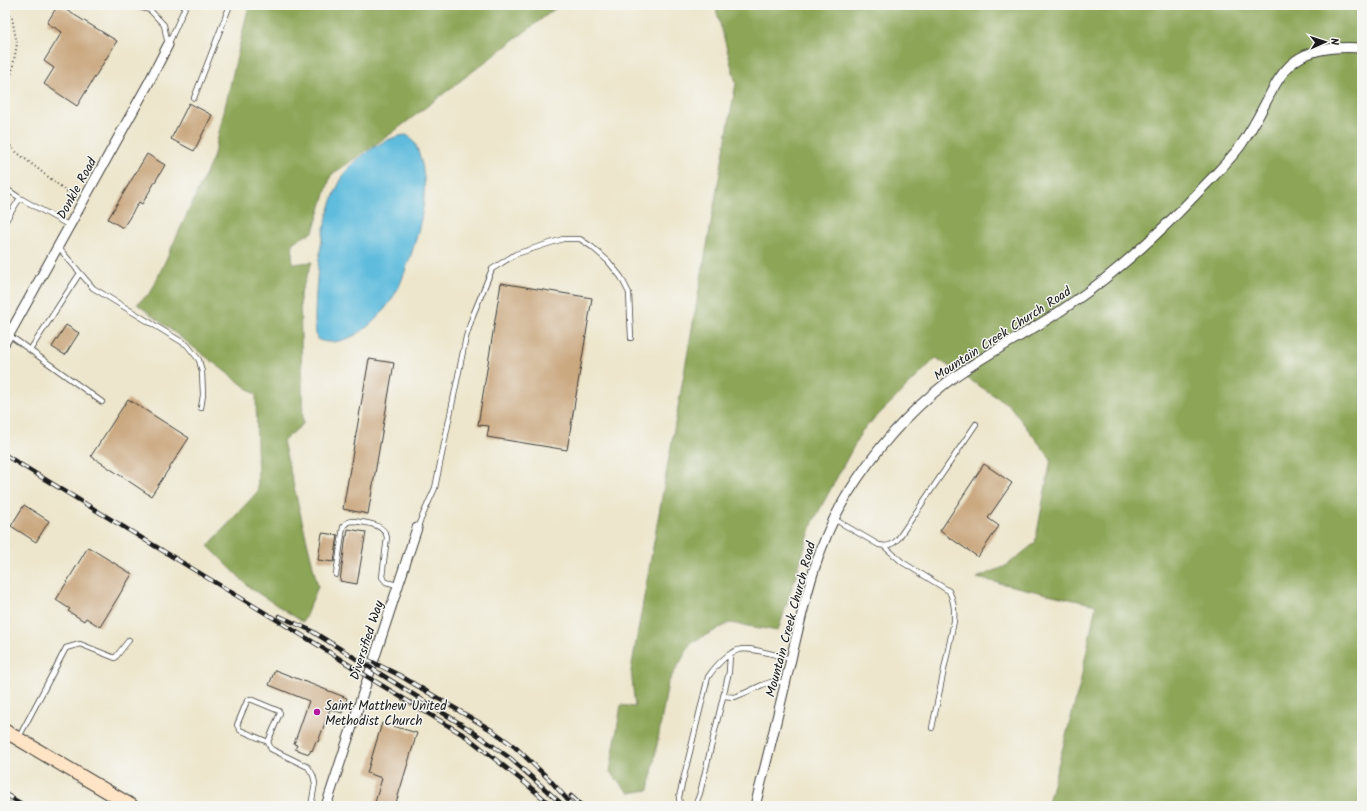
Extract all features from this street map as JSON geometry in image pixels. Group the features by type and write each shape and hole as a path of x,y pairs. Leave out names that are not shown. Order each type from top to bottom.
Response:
{"street":[{"name":"Donkle Road","path":"7,339 168,45"},
{"name":"Mountain Creek Church Road","path":"755,806 817,559 834,519 846,496 865,467 894,431 920,404 967,369 1047,320 1107,278 1179,212 1233,156 1250,132 1278,78 1290,64 1309,53 1325,48 1362,48"},
{"name":"Diversified Way","path":"326,806 397,585 417,528"},
{"path":"5,731 132,806"}],"lane":[{"path":"118,5 150,7 164,25 168,45"},
{"path":"168,45 186,5"},
{"path":"194,98 230,5"},
{"path":"5,188 70,226"},
{"path":"5,222 20,198"},
{"path":"417,528 434,488 466,337 473,315 492,269 516,254 563,239 580,239 608,261 621,277 629,293 631,338"},
{"path":"58,247 93,288 187,344 199,360 202,372 203,395 201,408"},
{"path":"30,350 80,273"},
{"path":"7,339 30,350 102,402"},
{"path":"885,547 892,545 898,539 976,424"},
{"path":"834,519 885,547 902,562 949,591 953,599 955,610 954,621 932,728"},
{"path":"336,575 343,528 346,523 353,521 378,526 385,532 387,537 382,576 386,582 397,585"},
{"path":"18,738 66,648 80,644 115,658 129,640"},
{"path":"680,806 679,796 708,678 714,669 730,654 739,650 748,649 791,659"},
{"path":"695,806 700,793 729,672 730,654"},
{"path":"723,696 735,697 766,684 785,682"},
{"path":"268,742 240,730 238,727 237,724 247,701 250,699 279,710 280,713 268,742 271,750 308,768 313,775 315,783 311,806"}],"path":[{"path":"5,8 12,18 17,44 5,98"},
{"path":"5,140 15,151 74,197"}],"green space":[{"path":"249,5 560,5 392,133 331,175 313,232 293,242 292,264 312,262 300,295 303,424 283,441 318,587 303,622 250,588 208,546 258,491 256,395 137,304 151,292 213,158"},
{"path":"715,5 1362,5 1362,806 1047,806 1080,684 1096,605 977,578 1006,566 1035,543 1051,459 1009,405 936,358 862,431 813,522 778,631 730,623 692,642 668,683 649,790 629,793 610,772 621,705 635,707 631,670 736,83"}],"water":[{"path":"406,135 415,144 422,164 424,177 424,203 419,229 401,283 392,299 375,320 368,326 354,336 346,339 335,342 324,342 317,339 315,328 318,264 326,219 336,191 347,171 361,157 379,144 398,136"}],"building":[{"path":"58,5 117,41 77,106 44,84 54,68 44,61 62,32 47,23"},
{"path":"189,103 212,115 194,151 171,139"},
{"path":"147,154 165,165 142,204 139,202 123,228 108,219"},
{"path":"501,283 592,298 567,450 487,437 489,426 478,425"},
{"path":"66,325 79,333 65,355 52,347"},
{"path":"369,359 394,363 368,514 343,509"},
{"path":"128,399 189,438 151,496 91,456"},
{"path":"984,464 1012,483 988,518 999,526 978,557 940,531"},
{"path":"24,505 49,521 36,542 11,526"},
{"path":"348,529 366,532 357,584 340,581"},
{"path":"322,533 338,535 334,562 318,560"},
{"path":"88,547 132,574 100,627 86,618 84,621 68,611 70,609 56,600"},
{"name":"Saint Matthew United Methodist Church","path":"275,670 347,698 342,713 330,709 318,742 316,741 312,751 311,750 309,754 295,749 297,745 294,744 309,701 269,685"},
{"path":"382,723 417,733 395,806 374,806 382,778 367,773"}],"railway":[{"path":"5,455 467,737 552,806"},
{"path":"279,616 310,630 472,731 510,758 564,806"},
{"path":"364,658 399,675 493,731 515,747 549,779 573,806"},
{"path":"5,794 25,806"},
{"path":"571,796 582,806"},
{"path":"5,802 12,806"}],"place":[{"name":"Saint Matthew United Methodist Church","path":"317,712"}]}
